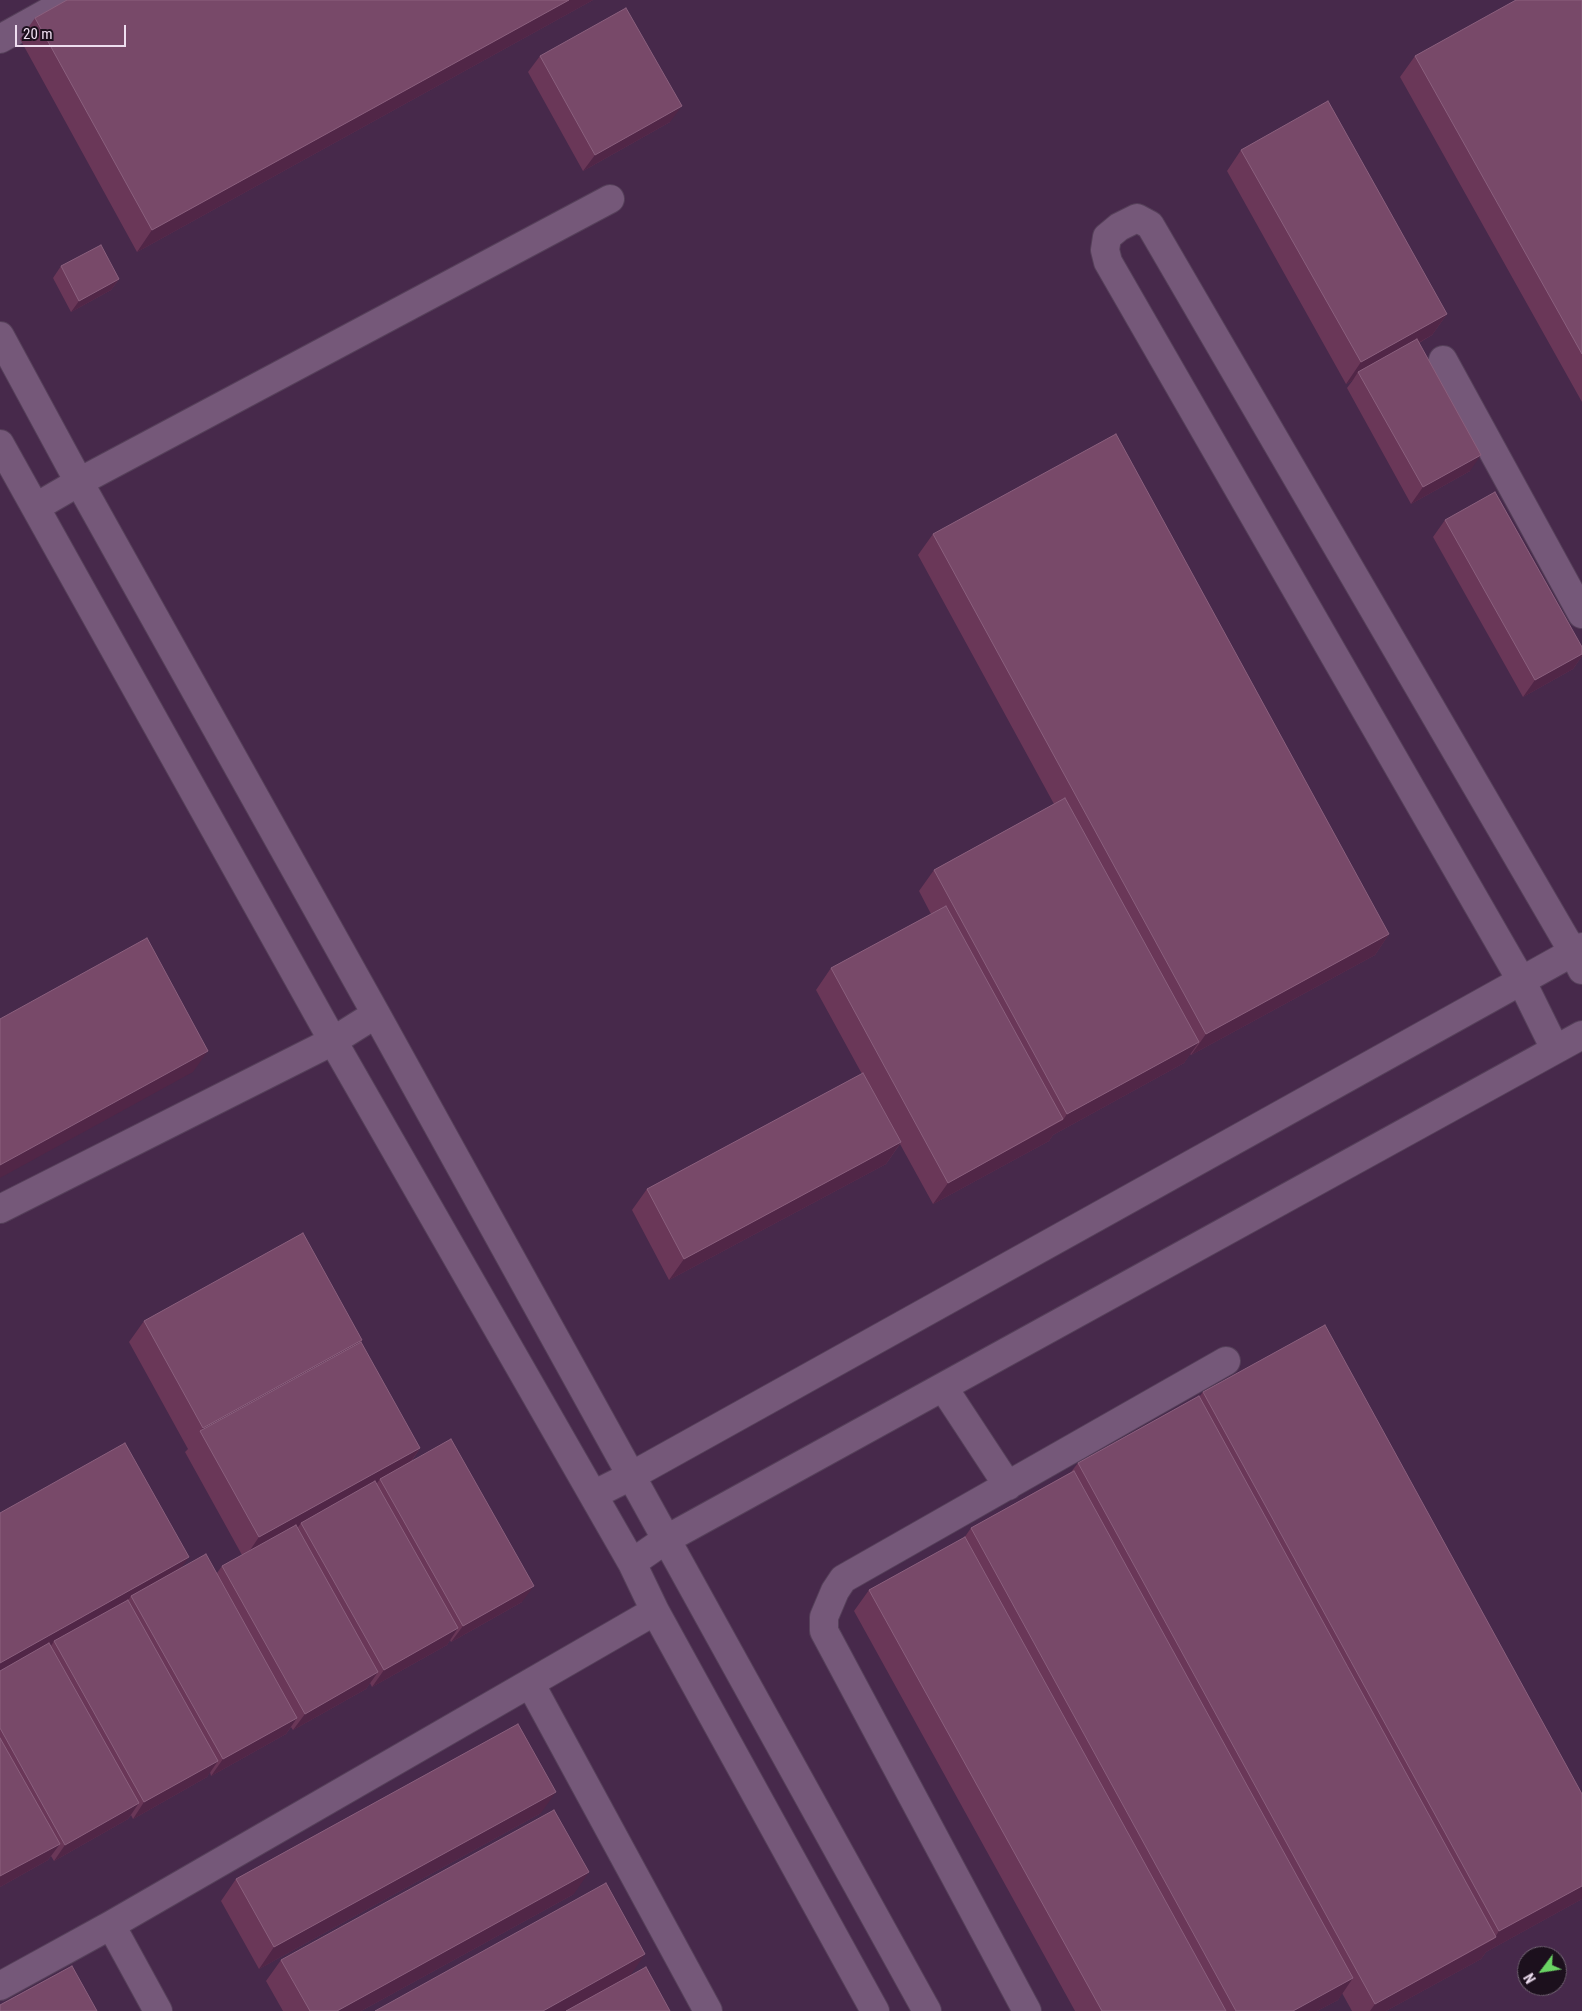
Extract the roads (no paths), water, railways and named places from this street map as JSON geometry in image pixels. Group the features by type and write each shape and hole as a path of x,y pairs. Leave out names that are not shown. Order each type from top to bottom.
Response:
{"lane":[{"path":"0,39 70,0"},
{"path":"36,507 79,482 610,199"},
{"path":"592,1495 632,1476 1521,980 1579,956 1150,225 1137,218 1119,227 1107,237 1105,250 1108,262 1521,980 1555,1049"},
{"path":"0,336 79,482 376,1014 927,2011"},
{"path":"1443,360 1582,614"},
{"path":"0,444 333,1041 632,1563 655,1611 875,2011"},
{"path":"0,1209 333,1041 376,1014"},
{"path":"632,1563 665,1540 1582,1035"},
{"path":"1027,2011 824,1631 824,1617 829,1603 844,1579 1226,1362"},
{"path":"943,1387 1008,1486"},
{"path":"0,1986 111,1925 655,1611"},
{"path":"530,1683 708,2011"},
{"path":"111,1925 158,2011"}]}
